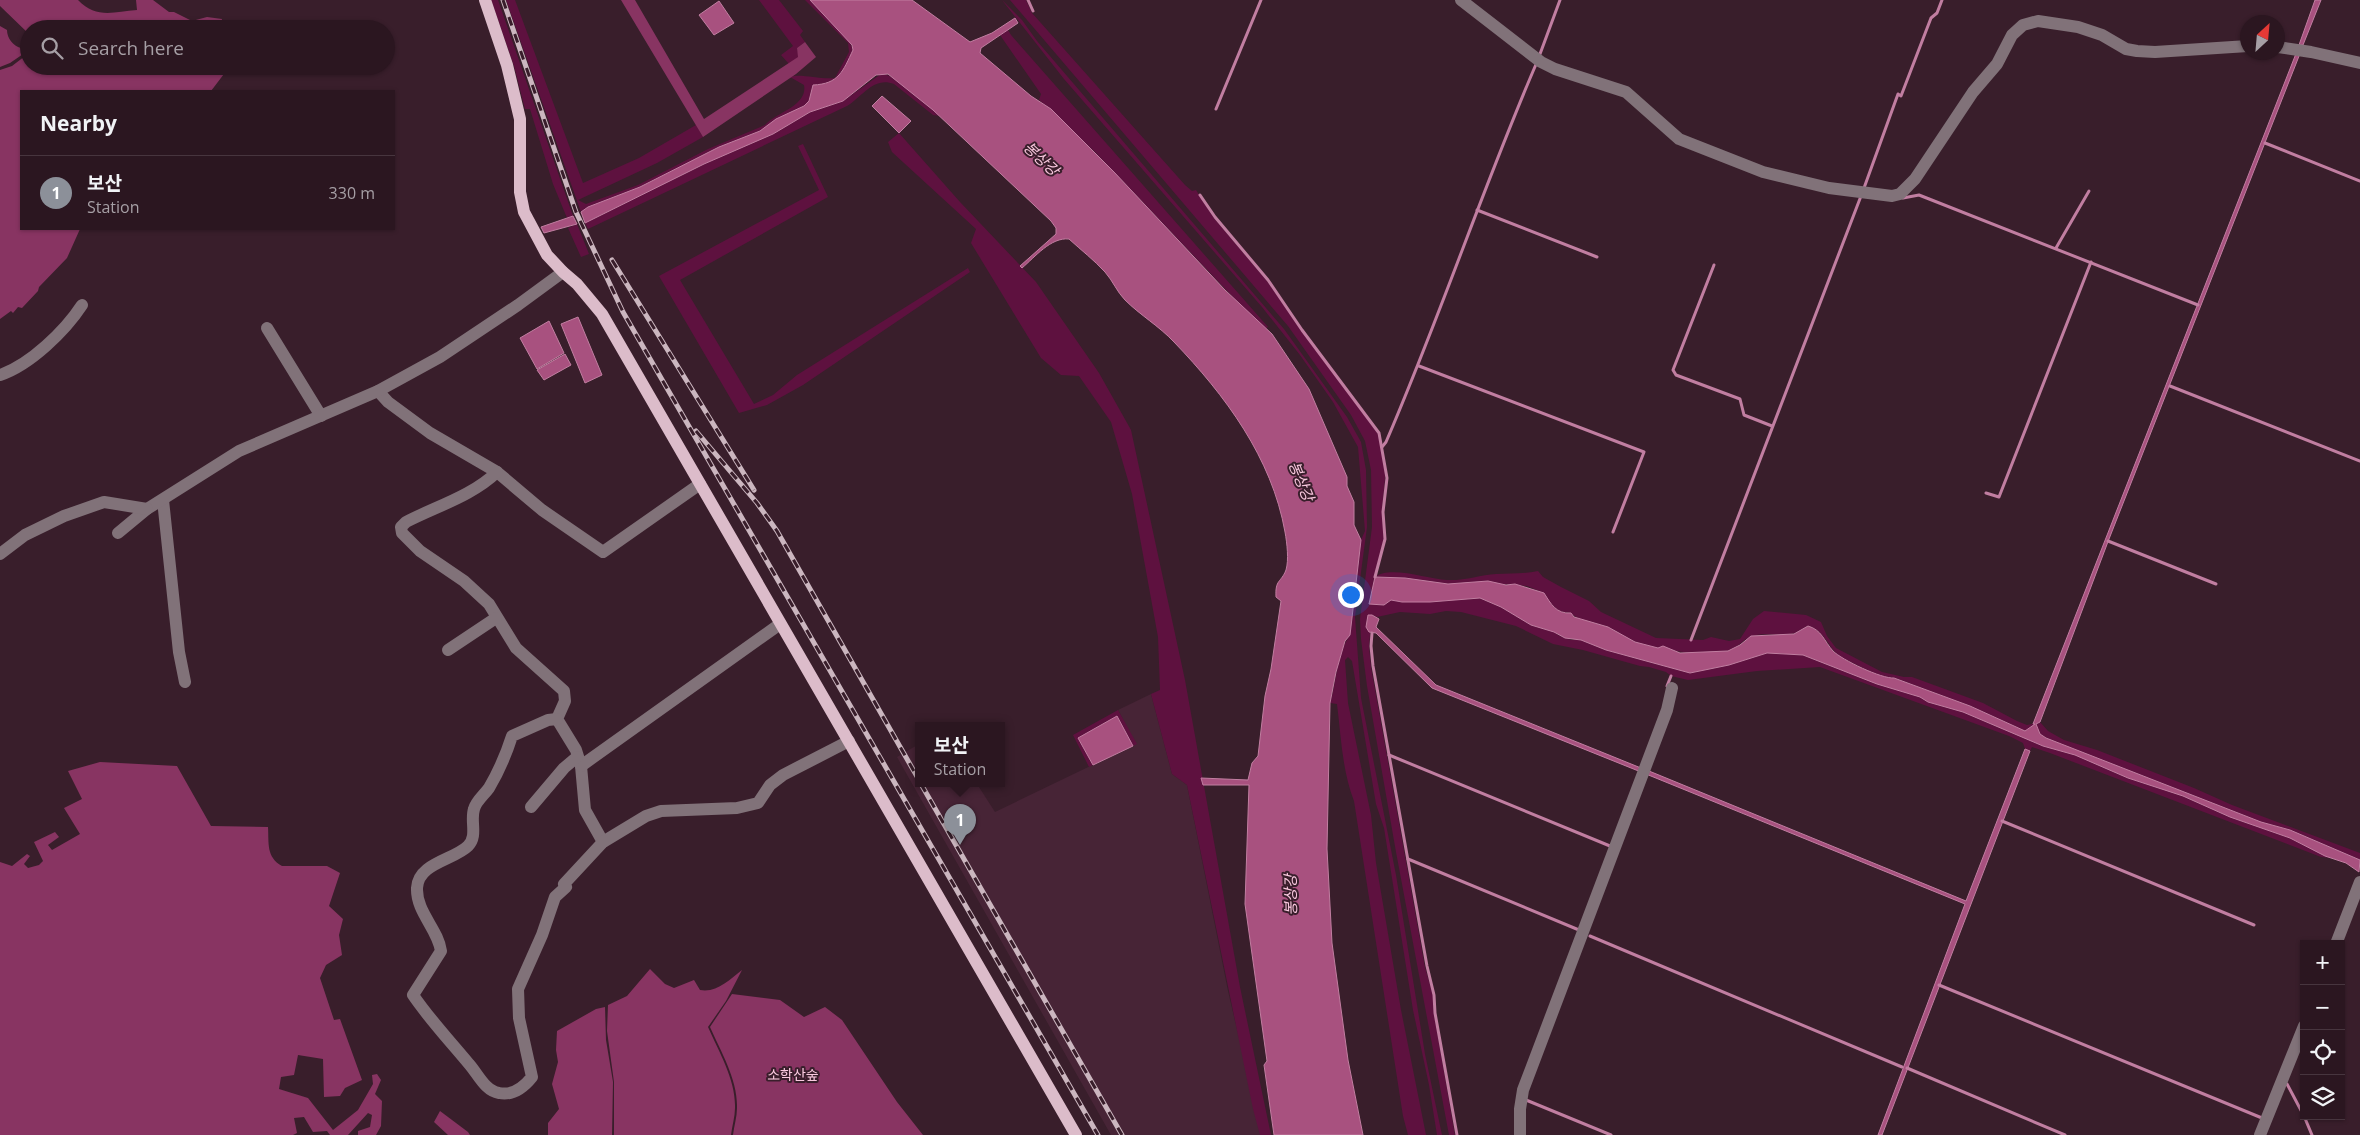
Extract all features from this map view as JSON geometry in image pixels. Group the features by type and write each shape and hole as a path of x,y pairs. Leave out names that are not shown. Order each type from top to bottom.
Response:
{"main road":[{"path":"485,0 507,65 520,119 520,192 524,212 547,255 562,272 577,284 602,314 1076,1135"}],"street":[{"path":"1461,0 1540,62 1555,69 1626,92 1680,139 1763,172 1796,181 1881,196 1900,194 1915,179 1964,105 1997,64 2012,34 2022,25 2038,21 2078,27 2102,34 2126,49 2137,51 2155,52 2240,47"},
{"path":"2285,48 2360,63"},
{"path":"118,533 148,509 239,451 378,391 440,357 518,305 562,272"},
{"path":"0,375 22,364 54,338 82,305"},
{"path":"267,328 321,416"},
{"path":"378,391 388,402 430,433 497,472 542,510 603,552 700,484"},
{"path":"497,472 484,484 406,522 401,527 402,533 420,551 489,604 516,648 564,691 565,701 557,719"},
{"path":"163,500 179,652 184,682"},
{"path":"0,554 25,535 64,516 104,502 148,509"},
{"path":"448,650 496,618"},
{"path":"531,807 564,768 579,762 780,624"},
{"path":"1520,1135 1520,1109 1523,1090 1664,718 1672,688"},
{"path":"557,719 576,750 585,810 603,842"},
{"path":"557,719 548,720 512,736 503,763 474,808 472,818 474,833 470,844 461,852 429,868 421,877 417,887 425,918 440,944 441,951 412,995 439,1031 491,1090 500,1094 518,1090 532,1077 519,1018 518,989 542,935 555,897 566,887 564,884 603,842 646,816 661,811 737,808 758,803 770,785 783,775 849,742"},
{"path":"2338,940 2360,882"},
{"path":"2260,1135 2302,1030"}],"shaded area":[{"path":"491,0 498,0 573,216 567,218 553,184 530,109 525,109 514,66"},
{"path":"506,0 515,0 583,183 639,158 696,125 703,137 657,163 578,200 586,204 638,185 708,149 765,125 797,103 801,98 804,92 804,85 790,77 835,78 849,52 848,43 805,0 810,0 835,23 851,43 853,50 839,75 834,79 829,82 813,85 809,101 804,106 760,131 719,147 640,187 581,212"},
{"path":"759,0 779,0 803,31 800,35 805,42 797,48 799,57 789,64 781,55 793,46"},
{"path":"1002,0 1022,20 1037,41 1284,329 1347,417 1361,442 1366,470 1367,527 1355,617 1361,698 1396,875 1425,1054 1442,1135 1437,1135 1429,1085 1413,1010 1384,828 1376,804 1352,661 1348,657 1345,660 1348,703 1371,815 1376,863 1401,1010 1426,1135 1408,1135 1403,1116 1354,801 1344,765 1337,704 1330,703 1339,659 1345,642 1350,635 1361,540 1365,531 1358,447 1333,402 1300,355 1262,307 1064,79"},
{"path":"1010,0 1026,0 1032,13 1185,185 1192,191 1196,190 1214,218 1267,281 1378,434 1386,469 1382,511 1384,539 1369,604 1391,600 1430,602 1480,598 1501,607 1531,625 1555,632 1571,640 1581,640 1606,650 1690,673 1729,665 1767,653 1803,655 1877,684 1963,712 2043,746 2075,755 2128,778 2183,796 2230,817 2290,838 2331,858 2321,857 2050,753 2032,747 2030,751 2025,749 2023,743 2009,736 1820,667 1757,671 1688,680 1671,676 1666,672 1649,667 1553,644 1516,626 1461,612 1446,611 1430,614 1400,612 1377,617 1372,615 1369,646 1371,667 1425,967 1433,995 1434,1014 1455,1135 1449,1135 1396,852 1367,686 1361,639 1360,619 1372,527 1371,470 1365,441 1351,415 1288,326"},
{"path":"1008,30 1268,327 1265,329 1250,315 1095,152 1039,100 1041,94 1000,35"},
{"path":"881,74 904,84 940,116 933,115 894,84 880,83 869,88 847,106 588,229 585,223 704,164 773,134 810,112 843,101"},
{"path":"899,133 960,202 1036,282 1099,373 1131,430 1185,680 1240,987 1271,1135 1260,1135 1253,1109 1187,785 1172,774 1151,694 1160,690 1158,637 1132,494 1111,422 1079,376 1061,375 1041,358 971,243 976,229 892,152 888,142"},
{"path":"803,144 828,197 680,280 754,404 773,395 797,375 968,268 970,272 803,385 767,405 739,413 659,276 819,190 798,146"},
{"path":"577,224 589,254 581,257 568,228"},
{"path":"1538,571 1543,577 1589,601 1601,612 1656,638 1703,640 1711,637 1729,641 1740,639 1753,619 1764,611 1806,615 1821,622 1827,636 1836,648 1882,672 1912,677 1983,703 2027,725 2040,722 2048,731 2064,740 2097,750 2232,805 2360,853 2360,860 2290,830 2261,822 2046,738 2040,734 2036,724 2025,731 1970,706 1895,678 1882,677 1840,657 1818,631 1808,626 1790,634 1755,635 1728,651 1717,653 1681,652 1635,642 1608,627 1583,620 1571,613 1558,611 1539,591 1527,586 1509,584 1448,584 1405,578 1375,577 1390,572 1399,572 1453,580"},
{"path":"1151,694 1172,774 1187,785 1228,991 1262,1135 1111,1135 897,757 915,746 915,787 979,787 995,812 1136,744 1118,710"},
{"path":"1118,710 1137,744 1133,746 1117,717 1079,738 1093,765 1089,767 1073,735"}],"green space":[{"path":"0,0 78,0 91,10 113,13 137,10 136,0 153,0 169,12 174,12 190,20 20,20 20,25 0,6"},
{"path":"621,0 635,0 704,119 798,57 797,48 805,42 816,57 796,74 703,137"},
{"path":"207,17 222,20 196,20"},
{"path":"0,26 7,30 9,39 13,44 20,48 20,56 0,67"},
{"path":"20,60 20,75 223,75 212,90 20,90 20,230 80,230 67,258 39,287 38,291 22,308 18,307 13,313 11,311 0,319 0,70 12,66"},
{"path":"100,762 177,766 211,826 268,827 269,849 273,858 282,866 327,866 340,873 329,906 343,919 339,935 342,955 326,965 320,978 334,1020 340,1019 362,1080 345,1088 340,1096 324,1097 323,1059 298,1055 294,1075 281,1077 279,1089 308,1098 333,1130 358,1110 373,1084 372,1075 377,1074 381,1080 375,1094 382,1101 381,1126 376,1135 358,1135 358,1131 370,1127 372,1115 368,1113 348,1135 330,1135 327,1131 313,1132 304,1117 294,1118 297,1133 293,1135 0,1135 0,862 12,866 27,854 30,856 24,864 28,868 39,865 43,861 34,842 55,832 59,837 48,845 52,850 80,834 64,808 82,799 68,771"},
{"path":"650,969 665,984 674,988 694,980 700,990 717,988 742,970 726,1001 708,1027 726,1066 733,1087 735,1115 731,1135 614,1135 614,1082 607,1031 608,1005 627,996"},
{"name":"소학산숲","path":"732,994 780,1000 804,1017 825,1007 842,1020 897,1102 923,1135 733,1135 737,1115 735,1087 728,1066 710,1027"},
{"path":"605,1007 606,1040 613,1082 612,1135 548,1135 548,1123 559,1109 552,1084 558,1062 556,1050 557,1031 596,1009"},
{"path":"440,1111 470,1135 448,1135 434,1122"}],"water":[{"name":"봉상강","path":"810,0 912,0 970,42 992,33 1015,18 1018,23 981,48 980,53 1031,96 1051,109 1114,172 1225,290 1272,334 1309,389 1347,477 1347,486 1354,502 1354,525 1361,540 1350,635 1345,641 1330,703 1327,849 1332,943 1348,1060 1363,1135 1274,1135 1264,1065 1267,1061 1245,904 1249,785 1203,785 1201,778 1248,780 1252,763 1258,756 1265,696 1281,601 1276,597 1276,587 1286,570 1287,546 1279,505 1258,453 1228,406 1193,362 1168,336 1125,300 1105,272 1069,239 1062,239 1050,244 1022,268 1020,266 1056,234 1056,228 1051,221 933,110 888,74 876,75 843,101 810,112 773,134 704,164 585,223 581,212 588,207 640,187 719,147 760,131 776,119 804,106 809,101 813,85 829,82 839,75 853,50 852,45"},
{"path":"2315,0 2321,0 2303,45 2299,45"},
{"path":"719,1 734,23 714,35 699,15"},
{"path":"2297,51 2301,51 2109,539 2040,722 2036,724 2040,734 2046,738 2261,822 2290,830 2360,860 2359,872 2346,863 2325,856 2290,838 2230,817 2183,796 2128,778 2075,755 2043,746 1963,712 1877,684 1803,655 1767,653 1729,665 1690,673 1606,650 1581,640 1565,638 1554,632 1531,625 1501,607 1480,598 1430,602 1391,600 1384,605 1369,604 1375,577 1405,578 1448,584 1488,581 1506,585 1515,584 1544,593 1554,608 1561,612 1571,613 1574,617 1608,627 1635,642 1658,648 1663,646 1680,653 1728,651 1740,645 1751,636 1794,634 1808,626 1820,633 1833,651 1853,664 1970,706 2025,731 2035,724 2033,724"},
{"path":"882,96 911,121 899,133 872,106"},
{"path":"573,216 577,224 544,233 541,227"},
{"path":"578,317 602,375 585,383 561,324"},
{"path":"549,321 564,353 537,369 520,338"},
{"path":"565,354 571,365 544,380 537,370"},
{"path":"1368,615 1379,619 1376,627 1436,685 1641,768 1641,772 1432,688 1376,633 1369,632 1366,627"},
{"path":"1117,716 1133,746 1093,765 1078,738"},
{"path":"2025,749 2030,751 1882,1135 1878,1135 1965,904 1646,774 1649,771 1966,901"}],"waterway":[{"path":"1028,0 1033,11"},
{"path":"1216,109 1261,0"},
{"path":"1540,54 1560,0"},
{"path":"1864,188 1898,94 1901,96 1931,18 1937,13 1942,0"},
{"path":"1382,447 1386,442 1406,395 1498,157 1537,62"},
{"path":"2265,143 2360,181"},
{"path":"2056,248 2089,191"},
{"path":"1200,195 1215,217 1268,280 1302,330 1379,433 1387,478 1383,512 1385,539 1375,577"},
{"path":"1903,198 1919,195 2198,305"},
{"path":"1691,640 1861,196"},
{"path":"1477,210 1597,257"},
{"path":"1986,493 1999,497 2091,262"},
{"path":"1714,265 1673,370 1676,375 1740,399 1744,415 1772,426"},
{"path":"1419,366 1644,452 1613,532"},
{"path":"2170,386 2360,461"},
{"path":"2108,541 2216,584"},
{"path":"1372,633 1373,666 1427,966 1434,995 1435,1013 1457,1135"},
{"path":"1667,686 1671,676"},
{"path":"1389,755 1610,846"},
{"path":"2002,821 2254,925"},
{"path":"1408,859 1579,930"},
{"path":"1590,936 1902,1067"},
{"path":"1939,985 2262,1118"},
{"path":"1907,1068 2065,1135"},
{"path":"2287,1084 2300,1108"},
{"path":"1526,1100 1611,1135"},
{"path":"2306,1120 2312,1135"}],"railway":[{"path":"503,0 576,212 623,312 1098,1135"},
{"path":"612,260 754,490"},
{"path":"696,431 757,503 777,531 915,773"},
{"path":"923,787 1122,1135"}],"place":[{"name":"보산","path":"960,845"}]}
